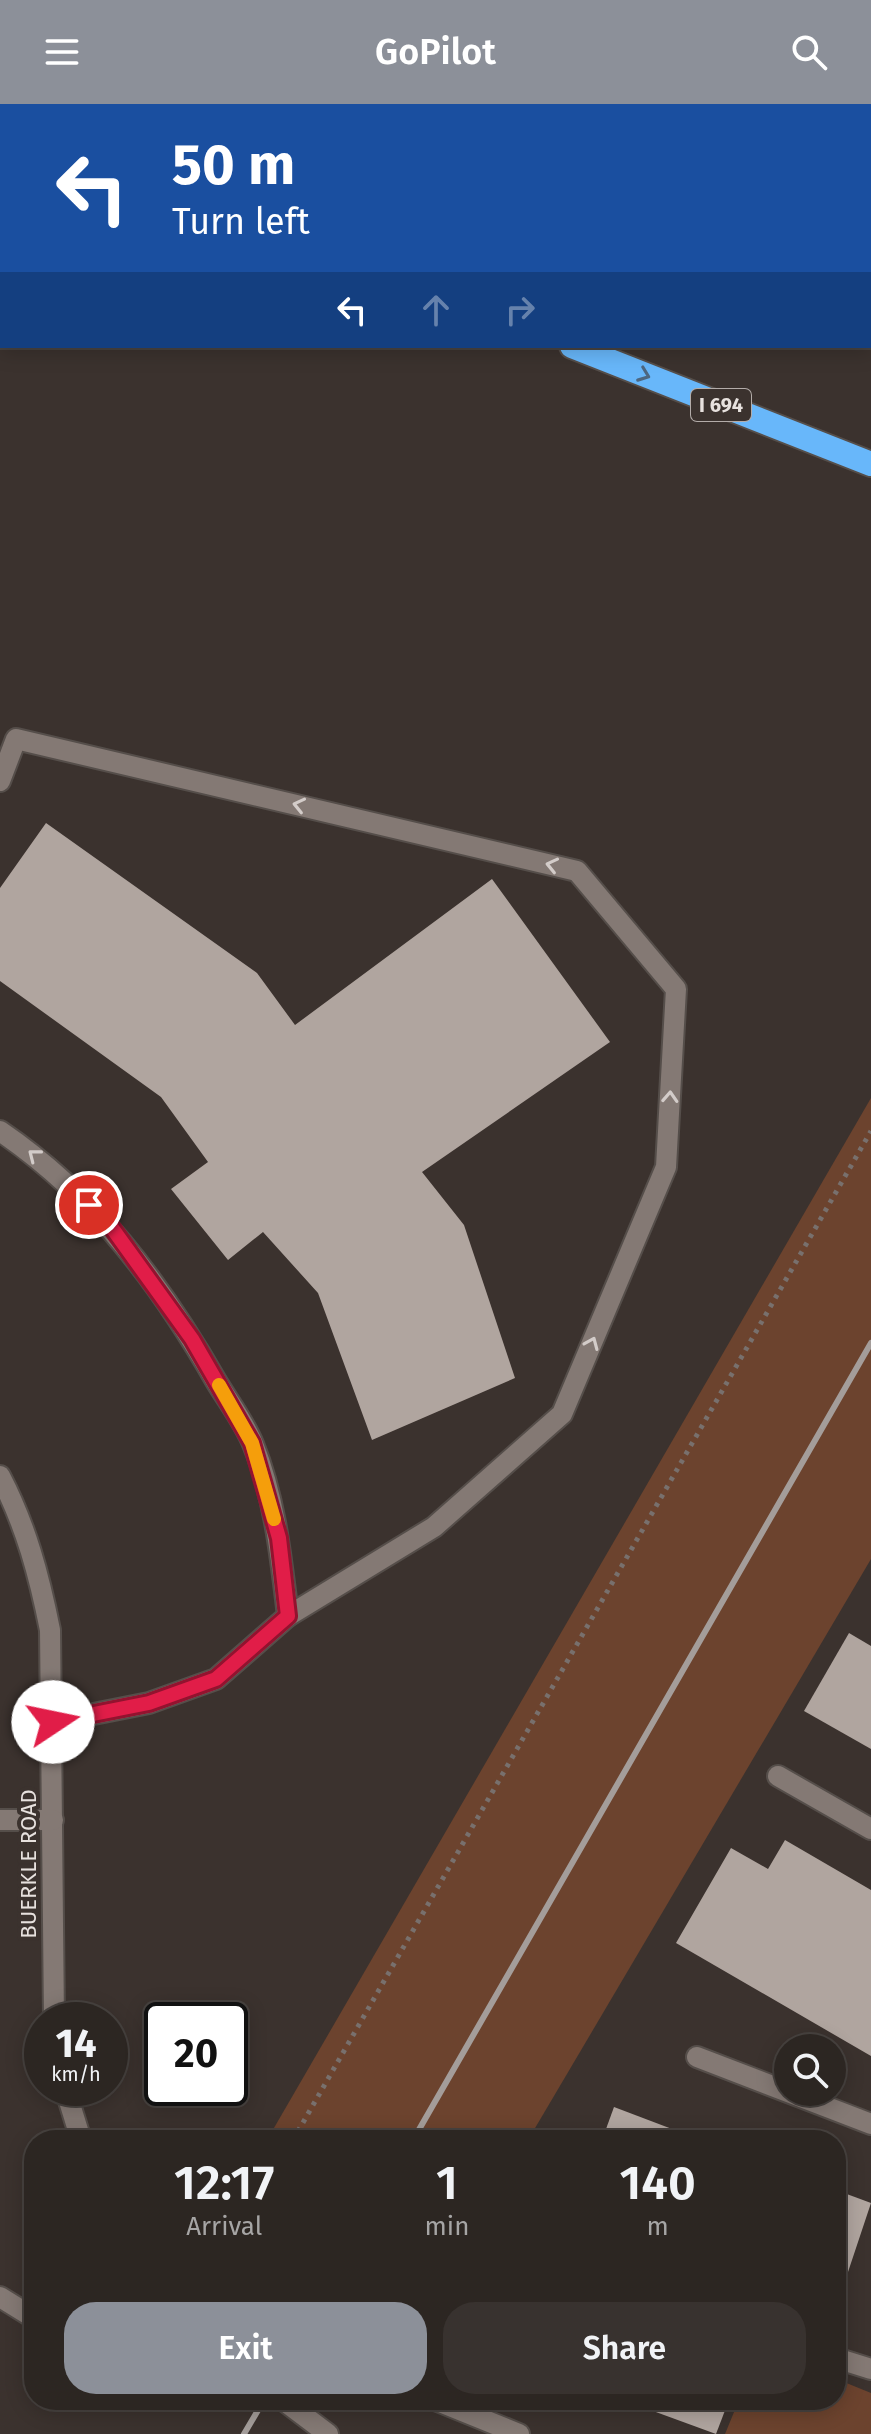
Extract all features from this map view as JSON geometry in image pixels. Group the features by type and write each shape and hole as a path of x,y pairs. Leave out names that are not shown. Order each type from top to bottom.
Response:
{"highway":[{"name":"I 694","path":"577,348 871,464"}],"street":[{"path":"0,781 16,739 577,871 676,989 666,1167 562,1414 434,1527 288,1616 216,1679 149,1703 53,1722"},
{"path":"0,1131 36,1155 107,1221 192,1339 252,1443 279,1538 288,1616"},
{"name":"BUERKLE ROAD","path":"0,1476 18,1511 38,1569 50,1630 54,2002"},
{"path":"778,1776 871,1829"},
{"path":"0,1820 53,1820"},
{"path":"697,2057 871,2124"},
{"path":"71,2106 78,2130"},
{"path":"0,2297 24,2312"},
{"path":"846,2361 871,2369"},
{"path":"300,2410 328,2434"},
{"path":"447,2410 465,2425 519,2434"}],"path":[{"path":"299,2130 871,1131"}],"shaded area":[{"path":"871,1098 871,1559 534,2130 273,2130"},
{"path":"846,2383 871,2393 871,2434 725,2434 735,2410 846,2410"}],"building":[{"path":"46,823 257,973 295,1025 492,879 610,1042 422,1172 464,1225 515,1378 372,1440 318,1293 263,1232 228,1260 171,1189 208,1162 161,1097 0,981 0,888"},
{"path":"849,1633 871,1646 871,1749 804,1711"},
{"path":"785,1840 871,1890 871,2056 846,2042 846,2034 833,2034 676,1943 731,1848 768,1869"},
{"path":"614,2107 675,2130 606,2130"},
{"path":"846,2194 871,2203 846,2278"},
{"path":"650,2410 725,2410 716,2434"}],"railway":[{"path":"419,2130 871,1343"},
{"path":"244,2434 258,2410"}],"slow traffic":[{"path":"219,1385 252,1443 274,1519"}],"route":[{"path":"53,1722 149,1703 216,1679 288,1616 279,1538 252,1443 192,1339 107,1221 89,1205"}]}
